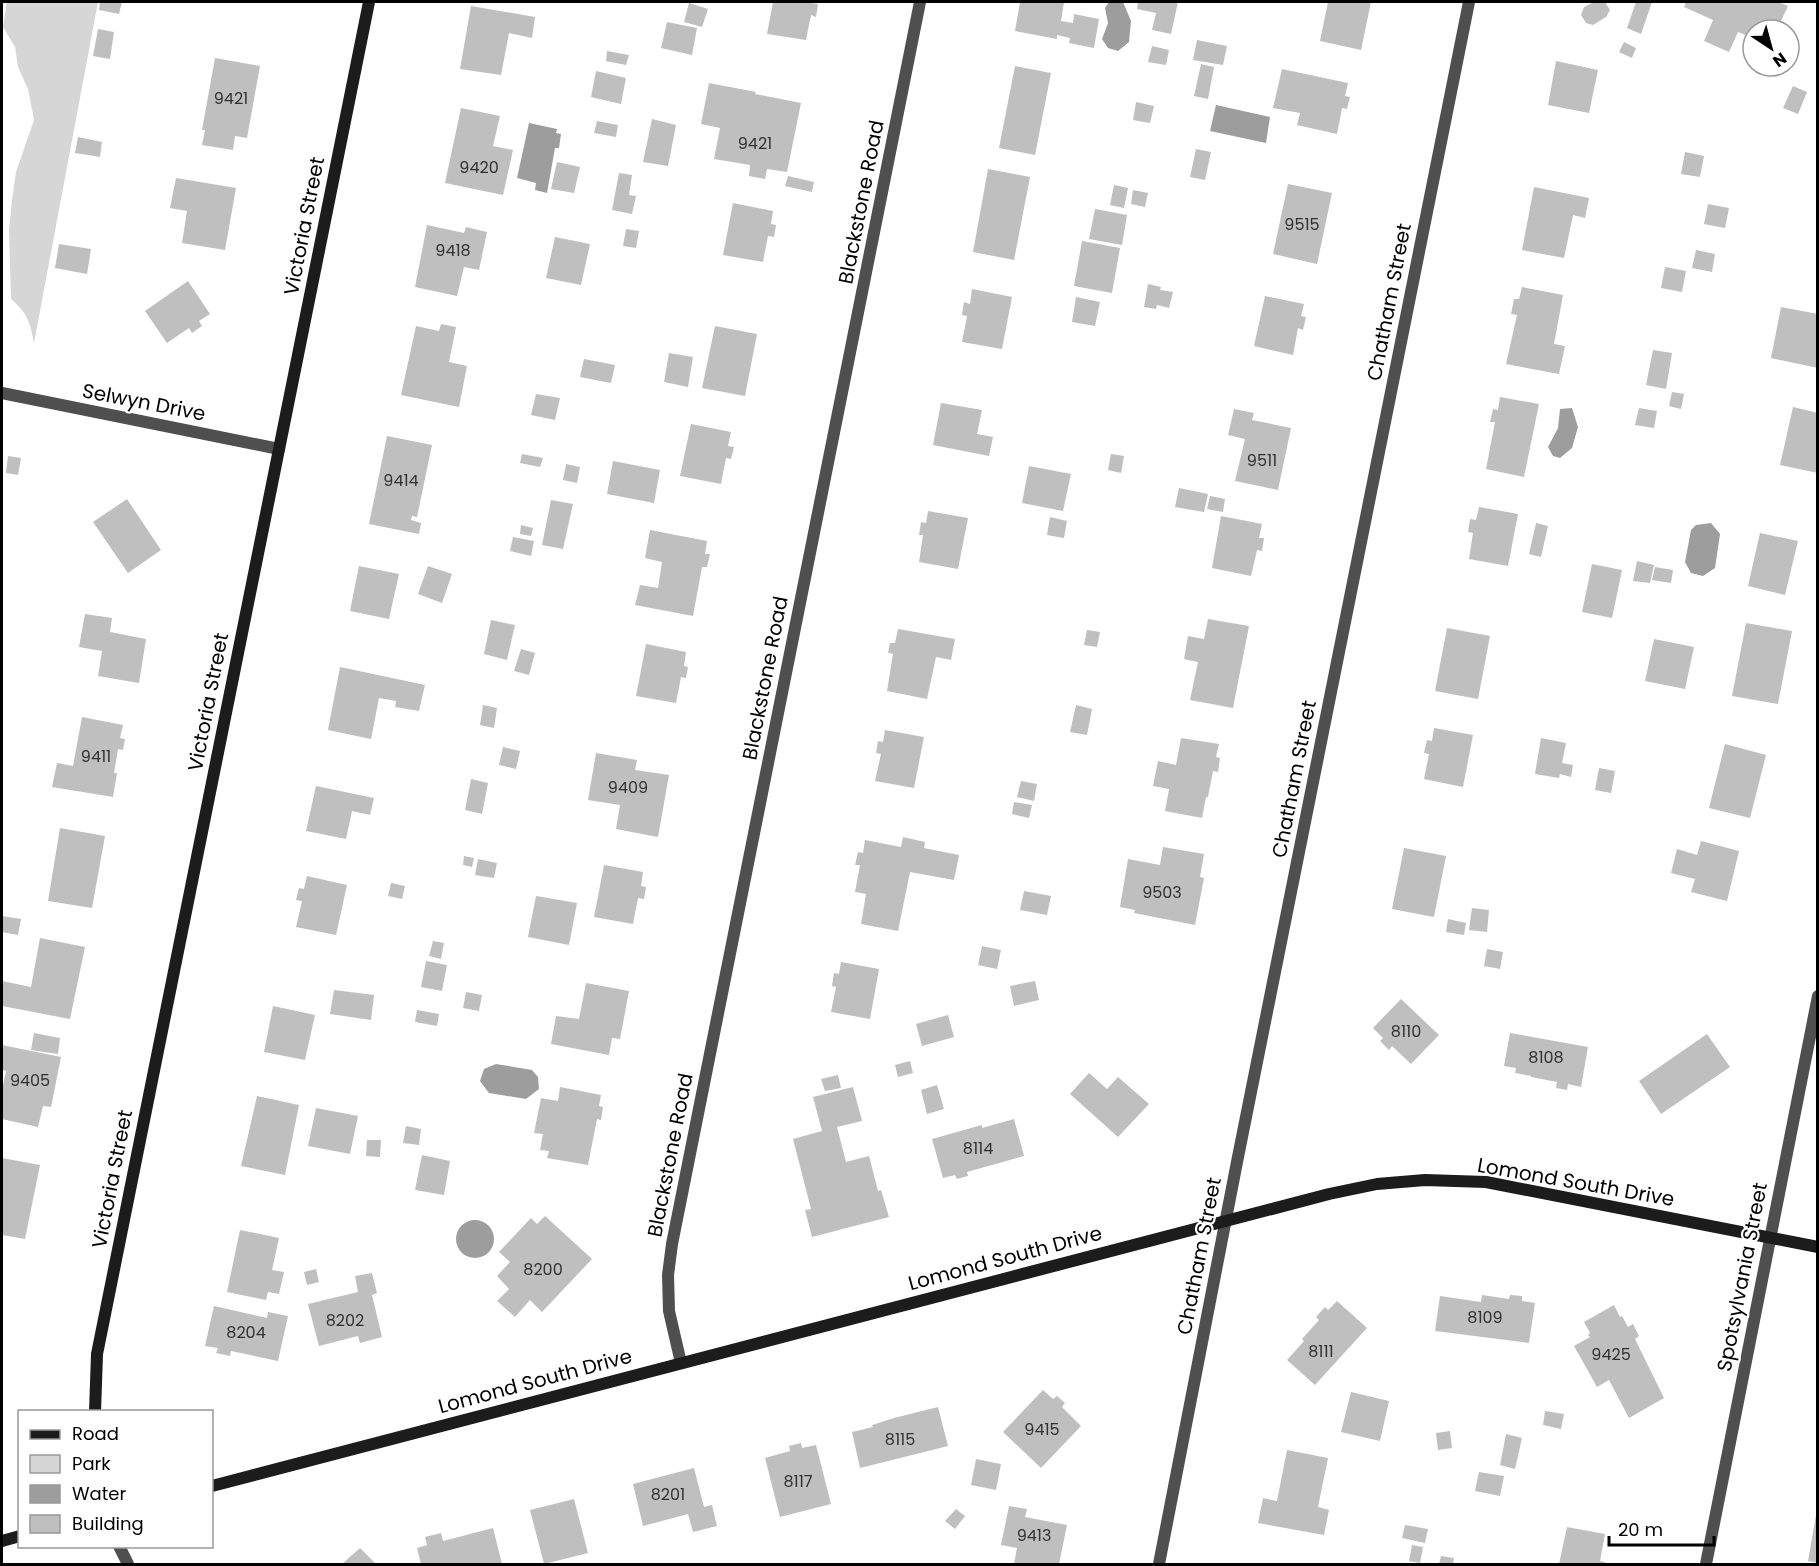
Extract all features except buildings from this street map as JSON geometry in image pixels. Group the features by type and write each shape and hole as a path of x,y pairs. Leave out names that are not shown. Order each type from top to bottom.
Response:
{"main road":[{"name":"Victoria Street","path":"95,1410 97,1354 369,2"},
{"name":"Lomond South Drive","path":"213,1486 1329,1194 1377,1184 1425,1180 1486,1182 1818,1247"},
{"path":"2,1541 18,1537"}],"street":[{"name":"Blackstone Road","path":"681,1363 669,1311 672,1244 920,2"},
{"name":"Chatham Street","path":"1160,1564 1226,1221 1469,2"},
{"name":"Selwyn Drive","path":"2,393 279,449"},
{"name":"Spotsylvania Street","path":"1706,1564 1818,996"},
{"path":"120,1548 128,1564"}],"green space":[{"path":"7,2 98,2 34,343 27,319 11,299 9,230 12,200 16,172 34,120 28,89 18,67 15,47 3,27"}],"water":[{"path":"1109,2 1123,2 1131,21 1129,42 1118,51 1108,48 1102,39 1108,23 1105,8"},
{"path":"1216,105 1270,117 1266,143 1210,131"},
{"path":"529,123 557,129 556,133 561,134 559,148 555,148 547,193 535,190 536,183 517,178"},
{"path":"1572,408 1578,427 1572,448 1560,458 1553,456 1548,447 1558,428 1560,409"},
{"path":"1711,523 1720,534 1715,568 1703,576 1691,573 1685,562 1691,530 1696,525"},
{"path":"496,1064 532,1070 538,1077 539,1089 526,1099 489,1093 480,1081 484,1069"},
{"path":"475,1220 488,1226 494,1239 488,1252 475,1258 462,1252 456,1239 462,1226"}]}
